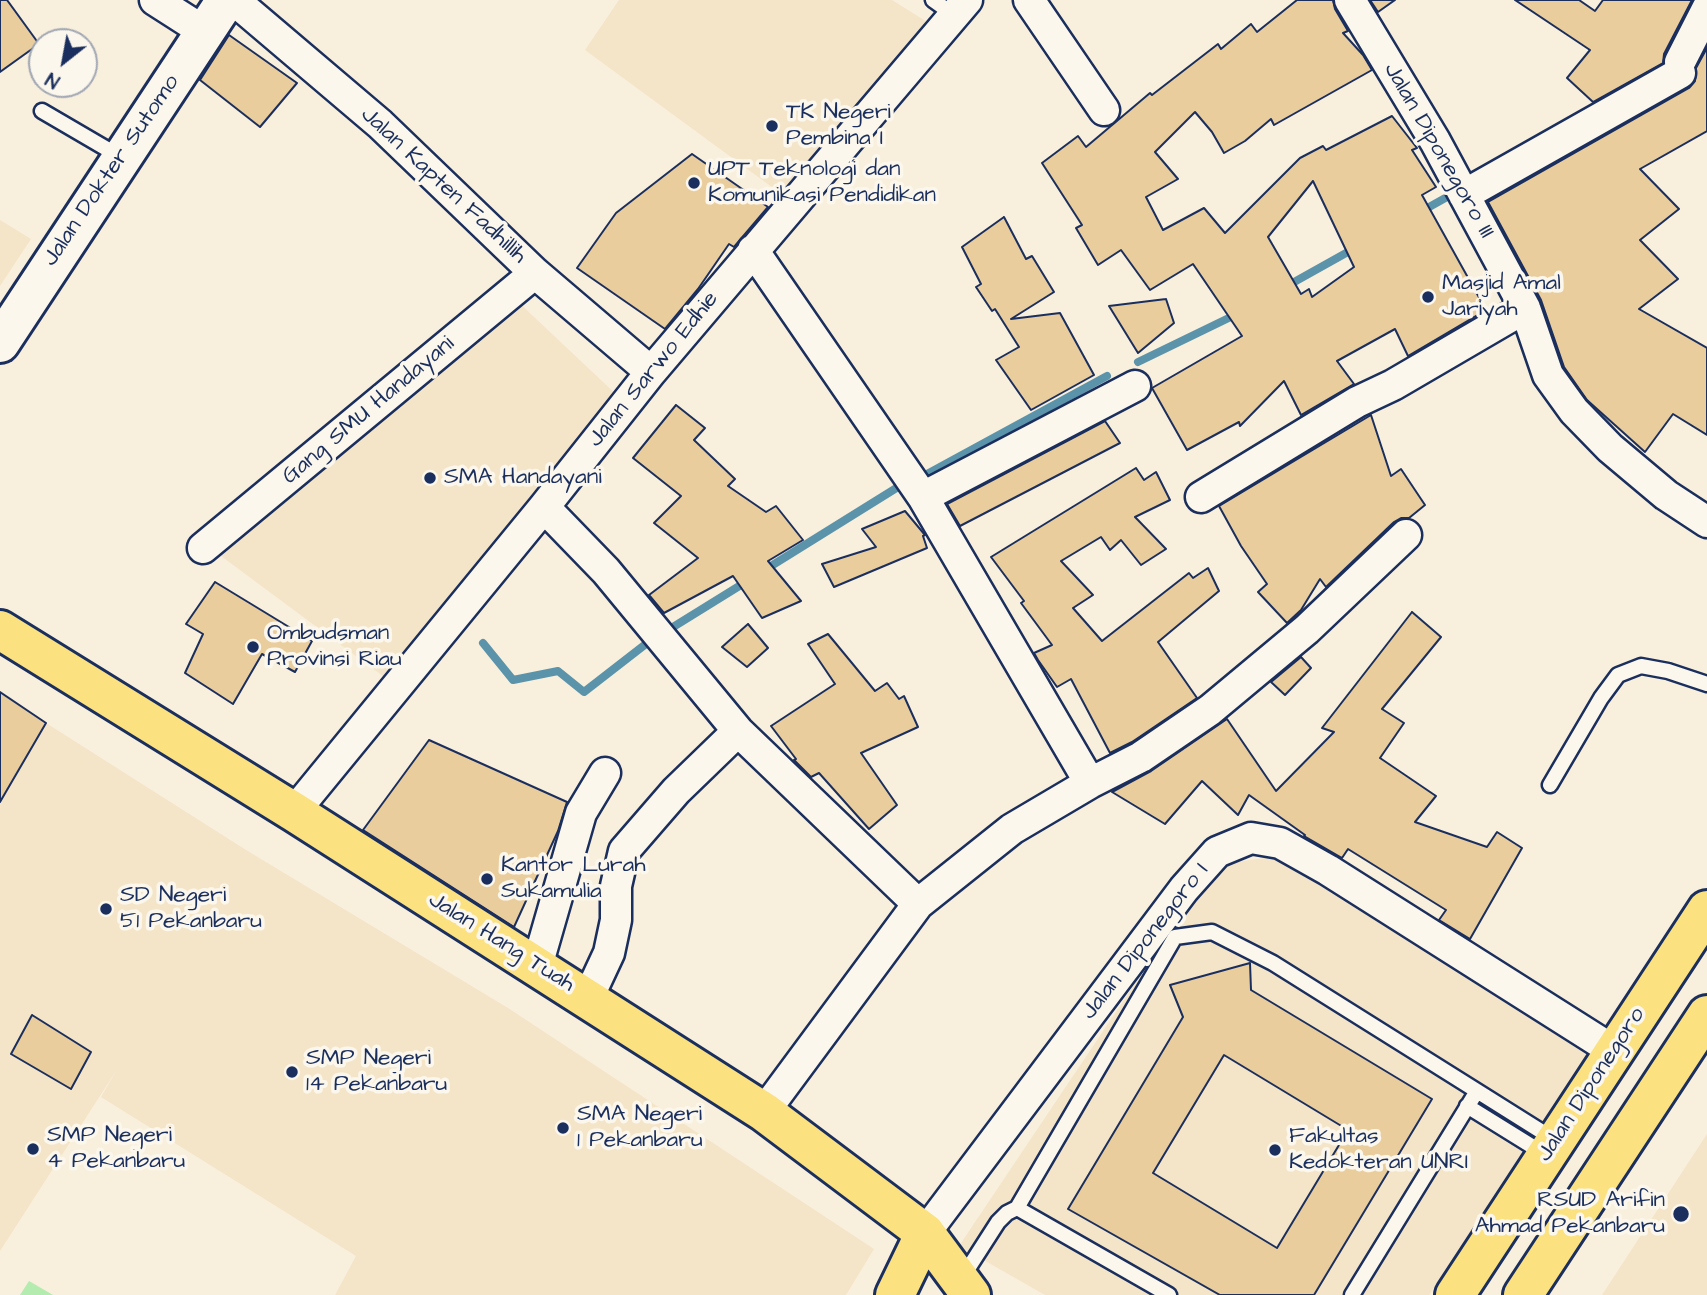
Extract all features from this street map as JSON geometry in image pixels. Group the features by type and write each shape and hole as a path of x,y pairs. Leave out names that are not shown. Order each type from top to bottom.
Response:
{"main road":[{"name":"Jalan Dokter Sutomo","path":"0,343 226,0"},
{"name":"Jalan Hang Tuah","path":"0,630 294,812 764,1112 925,1233 966,1288"},
{"name":"Jalan Diponegoro","path":"1455,1295 1707,910"},
{"path":"1523,1295 1707,1015"},
{"path":"895,1295 925,1233"}],"street":[{"path":"155,0 205,32"},
{"name":"Jalan Kapten Fadhillih","path":"234,0 380,124 535,274 651,372"},
{"path":"1029,0 1104,110"},
{"name":"Jalan Diponegoro III","path":"1350,0 1460,187 1525,308 1548,375 1574,411 1610,448 1665,495 1707,522"},
{"name":"Jalan Sarwo Edhie","path":"294,812 952,5"},
{"path":"1460,187 1680,67 1707,9"},
{"path":"753,250 923,497 1090,783"},
{"name":"Gang SMU Handayani","path":"203,548 535,274"},
{"path":"1200,497 1357,402 1394,385 1525,308"},
{"path":"923,497 1135,386"},
{"path":"544,507 606,571 738,732 918,904"},
{"path":"764,1112 918,904 1012,829 1090,783 1142,757 1210,710 1306,630 1406,535"},
{"path":"588,998 609,953 616,920 616,886 624,851 676,791 738,732"},
{"path":"537,966 581,813 606,773"},
{"name":"Jalan Diponegoro I","path":"925,1233 1184,889 1217,852 1251,838 1280,843 1328,870 1614,1051"}],"lane":[{"path":"42,111 121,158"},
{"path":"1550,785 1601,698 1618,675 1641,666 1668,671 1707,684"},
{"path":"966,1288 998,1222 1017,1208 1175,937 1212,932 1261,957 1477,1091 1551,1147"},
{"path":"1352,1295 1477,1091"},
{"path":"1467,1106 1551,1147"},
{"path":"1017,1208 1169,1295"}],"shaded area":[{"name":"TK Negeri Pembina I","path":"619,0 892,0 940,30 791,201 585,50"},
{"path":"0,220 31,239 0,286"},
{"name":"SMA Handayani","path":"498,283 621,399 395,685 221,556"},
{"path":"46,723 246,850 508,1008 874,1249 846,1295 335,1295 356,1256 101,1097 116,1071 0,1251 0,802"},
{"name":"Fakultas Kedokteran UNRI","path":"1272,857 1311,877 1593,1054 1429,1295 1045,1295 959,1246 1189,903 1230,863"},
{"name":"RSUD Arifin Ahmad Pekanbaru","path":"1707,1134 1707,1295 1602,1295"}],"green space":[{"path":"29,1281 53,1295 20,1295"}],"building":[{"path":"0,0 7,0 28,29 28,52 0,72"},
{"path":"1297,0 1333,0 1335,9 1348,31 1343,33 1363,55 1372,70 1274,125 1271,119 1245,141 1224,153 1212,132 1195,112 1155,152 1178,179 1146,197 1163,230 1204,208 1225,233 1300,158 1323,146 1326,150 1392,116 1417,148 1412,150 1436,187 1422,195 1486,310 1408,356 1395,329 1337,361 1354,384 1301,415 1284,381 1240,426 1239,422 1187,450 1152,388 1242,336 1193,264 1150,290 1121,250 1098,265 1076,228 1082,225 1042,163 1078,136 1086,147 1150,93 1152,95 1218,44 1221,49 1251,24 1257,32","holes":["1313,181 1354,267 1312,297 1309,289 1301,294 1268,237"]},
{"path":"1370,0 1395,0 1378,12"},
{"path":"1515,0 1579,0 1595,11 1603,0 1692,0 1664,54 1663,63 1593,102 1567,78 1590,50"},
{"path":"229,35 297,83 260,127 200,80"},
{"path":"1707,48 1707,131 1640,169 1679,209 1640,240 1678,279 1639,309 1707,348 1707,435 1673,414 1645,452 1587,400 1564,367 1541,300 1488,202 1689,88 1695,81 1696,68"},
{"path":"692,154 768,207 734,247 729,244 698,289 665,329 577,268 616,213"},
{"path":"1004,217 1026,259 1032,256 1054,292 1011,319 1060,313 1094,375 1031,410 996,360 1019,347 995,309 992,311 976,287 981,284 962,247"},
{"path":"1166,299 1174,323 1138,353 1109,306"},
{"path":"676,405 705,428 694,440 735,479 728,486 766,512 776,506 803,540 768,561 801,601 762,618 733,576 664,613 649,595 698,558 654,523 681,496 633,458"},
{"path":"1371,415 1391,476 1401,469 1425,505 1409,518 1394,522 1326,587 1320,579 1301,610 1287,623 1258,592 1267,584 1241,546 1219,506"},
{"path":"1105,421 1120,443 960,526 947,504"},
{"path":"1136,468 1144,480 1156,472 1170,500 1135,517 1166,549 1141,565 1121,540 1110,550 1101,537 1061,561 1093,595 1073,608 1102,641 1189,573 1193,578 1208,568 1219,591 1158,642 1197,698 1132,742 1110,753 1071,679 1057,687 1038,660 1034,653 1052,645 991,557"},
{"path":"905,511 925,535 923,536 927,548 834,587 822,564 876,547 862,529"},
{"name":"Ombudsman Provinsi Riau","path":"215,582 312,641 295,672 262,654 233,704 185,673 203,634 186,624"},
{"path":"1412,612 1441,637 1382,709 1404,723 1380,758 1436,796 1415,822 1487,847 1497,832 1522,848 1470,939 1439,920 1446,910 1348,849 1342,858 1304,836 1249,795 1238,815 1202,781 1165,824 1112,792 1151,771 1227,719 1276,791 1334,732 1322,728"},
{"path":"748,624 768,648 747,667 722,647"},
{"path":"828,634 875,691 887,683 899,699 904,696 918,727 861,753 897,805 869,829 819,773 811,777 794,760 796,759 771,726 835,684 808,644"},
{"path":"1301,657 1311,668 1285,695 1271,682"},
{"path":"0,692 46,723 0,802"},
{"name":"Kantor Lurah Sukamulia","path":"429,740 567,802 558,831 514,927 363,830"},
{"path":"1250,963 1251,990 1432,1099 1314,1295 1220,1295 1068,1209 1183,1017 1170,985","holes":["1224,1055 1348,1130 1277,1248 1153,1173"]},
{"path":"32,1015 91,1052 71,1089 11,1054"}],"waterway":[{"path":"1422,211 1456,192"},
{"path":"1287,286 1355,248"},
{"path":"1138,362 1239,313"},
{"path":"927,474 1107,376"},
{"path":"763,571 898,487"},
{"path":"665,632 749,580"},
{"path":"483,643 513,680 558,671 584,692 651,640"}],"place":[{"name":"TK Negeri Pembina I","path":"772,126"},
{"name":"UPT Teknologi dan Komunikasi Pendidikan","path":"694,183"},
{"name":"Masjid Amal Jariyah","path":"1428,297"},
{"name":"SMA Handayani","path":"430,478"},
{"name":"Ombudsman Provinsi Riau","path":"253,647"},
{"name":"Kantor Lurah Sukamulia","path":"487,879"},
{"name":"SD Negeri 51 Pekanbaru","path":"106,909"},
{"name":"SMP Negeri 14 Pekanbaru","path":"292,1072"},
{"name":"SMA Negeri 1 Pekanbaru","path":"563,1128"},
{"name":"SMP Negeri 4 Pekanbaru","path":"33,1149"},
{"name":"Fakultas Kedokteran UNRI","path":"1275,1150"},
{"name":"RSUD Arifin Ahmad Pekanbaru","path":"1681,1214"}]}
